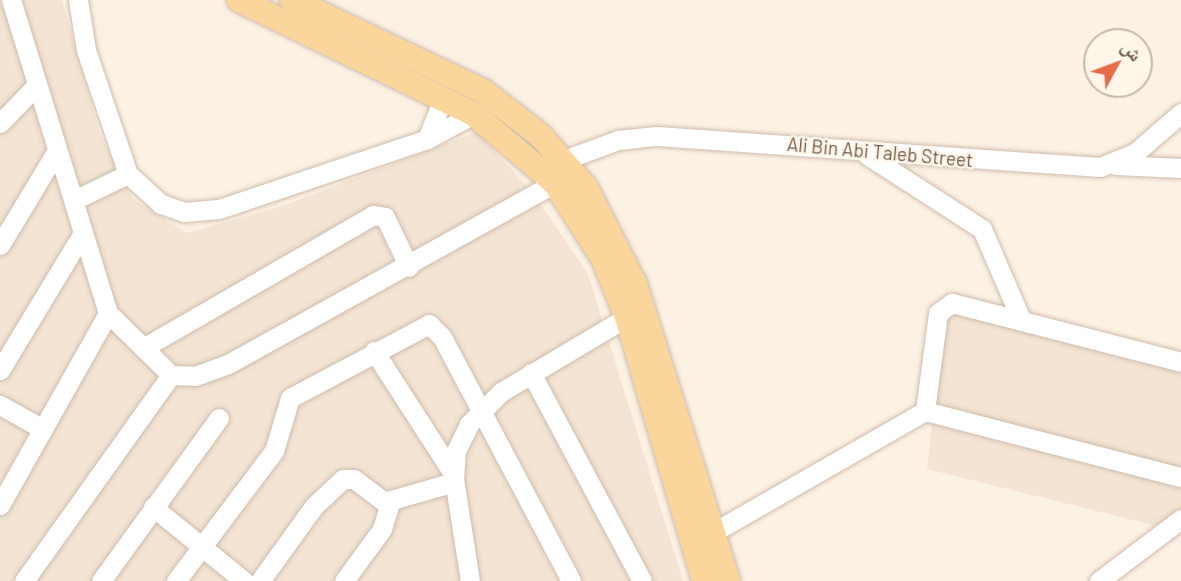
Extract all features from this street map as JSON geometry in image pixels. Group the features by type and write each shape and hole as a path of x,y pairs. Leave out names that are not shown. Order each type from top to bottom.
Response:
{"main road":[{"path":"239,0 264,6 474,114 555,184 603,258 627,317 704,581"},
{"path":"292,0 483,91 564,160 622,251 729,581"}],"street":[{"path":"12,0 55,154 74,200 108,313 171,375 195,376 228,364 409,267 555,184"},
{"path":"79,0 86,50 128,174 161,204 184,212 219,209 427,139 474,114"},
{"path":"0,123 36,86"},
{"path":"427,139 443,99"},
{"path":"1112,165 1181,113"},
{"name":"Ali Bin Abi Taleb Street","path":"564,160 641,137 864,153 1181,168"},
{"path":"864,153 982,229 1021,319"},
{"path":"0,245 55,154"},
{"path":"74,200 128,174"},
{"path":"143,348 373,215 385,217 409,267"},
{"path":"0,370 83,233"},
{"path":"925,411 940,309 964,304 1181,362"},
{"path":"0,505 108,313"},
{"path":"470,581 454,479 461,438 480,410 531,373 627,317"},
{"path":"176,581 274,451 290,398 374,351 433,325 571,581"},
{"path":"374,351 454,479"},
{"path":"531,373 642,581"},
{"path":"24,581 171,375"},
{"path":"0,405 43,429"},
{"path":"712,533 925,411 1181,477"},
{"path":"101,581 219,418"},
{"path":"260,581 335,484 354,479 378,500 391,500 454,479"},
{"path":"344,581 382,529 391,500"},
{"path":"153,507 202,544 244,581"},
{"path":"1099,581 1181,519"}],"shaded area":[{"path":"0,0 62,0 100,135 133,199 187,233 282,206 477,132 533,193 588,274 683,581 0,581"},
{"path":"945,307 1181,361 1181,532 927,469"}]}
